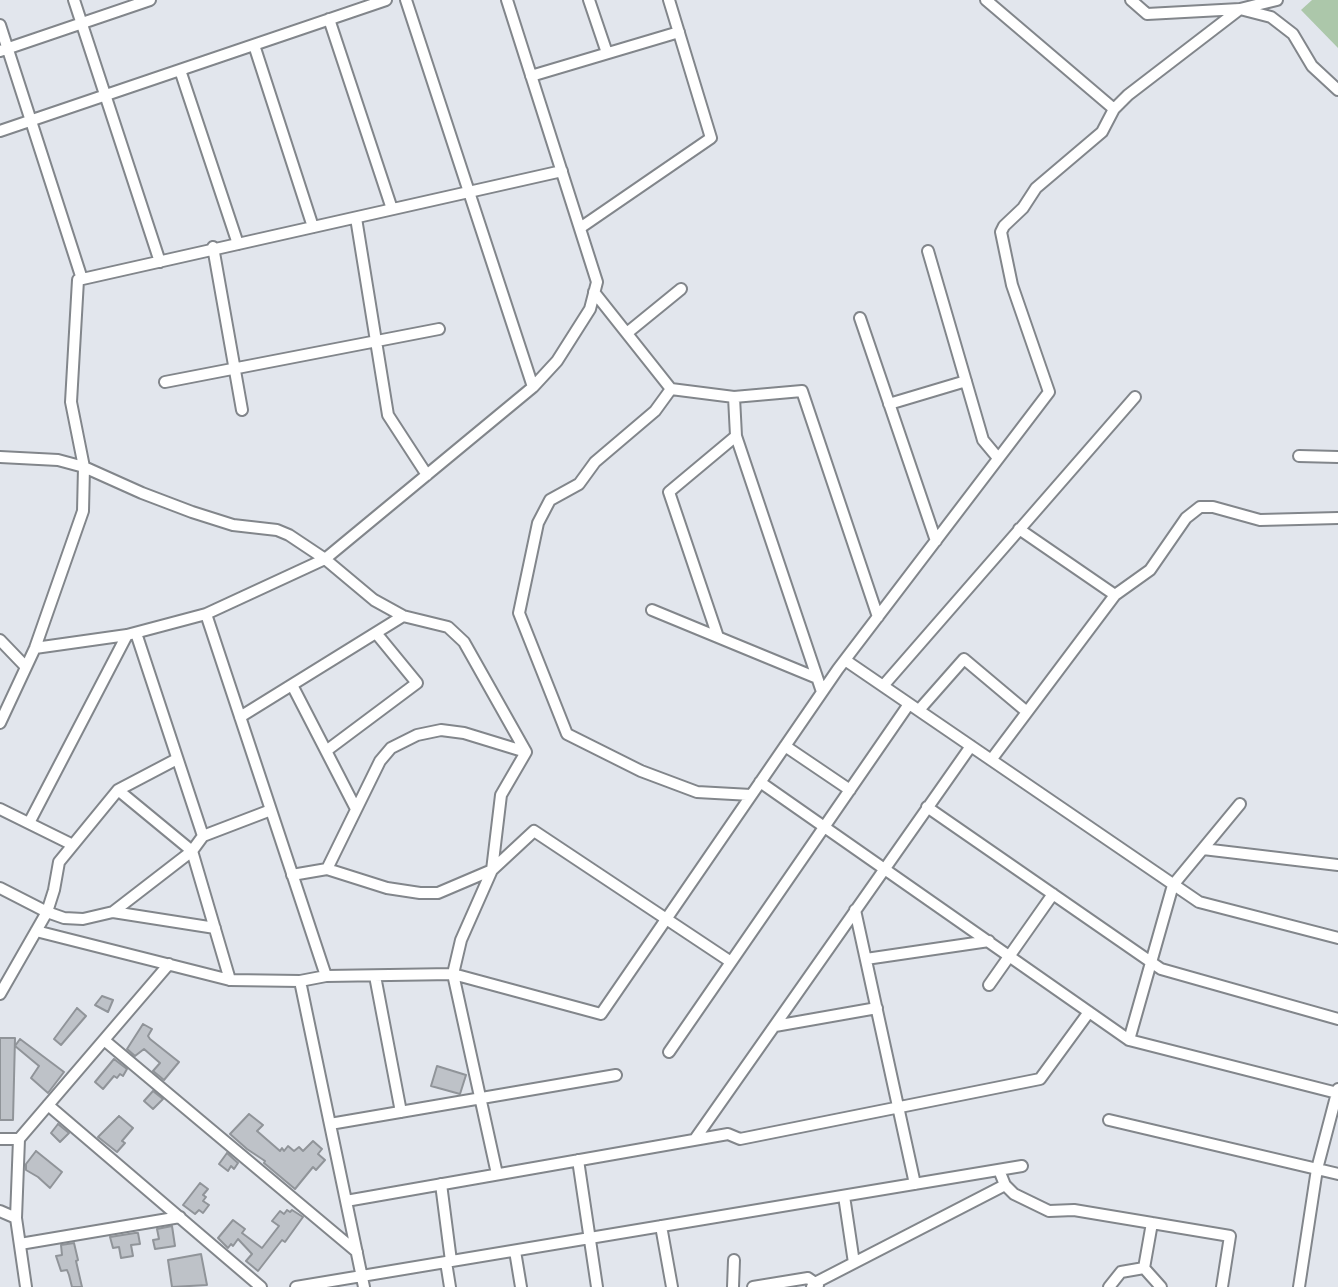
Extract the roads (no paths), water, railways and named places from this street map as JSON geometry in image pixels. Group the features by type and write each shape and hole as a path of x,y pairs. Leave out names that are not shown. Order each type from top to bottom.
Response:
{"street":[{"path":"74,0 160,262"},
{"path":"4,50 150,0"},
{"path":"0,131 386,0"},
{"path":"406,0 533,387"},
{"path":"35,648 131,634 206,614 325,559 533,387 556,361 590,309 597,282 507,0"},
{"path":"589,0 607,53"},
{"path":"580,228 711,138 669,0"},
{"path":"986,0 1114,109"},
{"path":"1131,0 1147,14 1240,9 1277,0"},
{"path":"36,931 230,980 300,981 326,976 453,974 601,1014 845,660 1049,393 1012,285 1001,232 1004,226 1023,208 1036,188 1102,132 1114,109 1128,95 1240,9"},
{"path":"1240,9 1271,17 1293,34 1312,66 1338,90"},
{"path":"329,19 392,209"},
{"path":"0,25 4,50 31,120 82,279"},
{"path":"531,76 679,32"},
{"path":"254,45 313,227"},
{"path":"180,70 238,244"},
{"path":"1,718 35,648 83,511 84,467 71,402 78,280 562,172"},
{"path":"356,218 388,415 427,475"},
{"path":"213,248 242,410"},
{"path":"928,251 983,440 998,458"},
{"path":"627,333 681,289"},
{"path":"594,292 671,388 734,397 802,391 878,617"},
{"path":"860,318 936,541"},
{"path":"165,382 439,330"},
{"path":"889,404 966,381"},
{"path":"671,388 655,411 595,462 579,484 550,500 538,523 519,613 567,734 641,771 697,792 751,795"},
{"path":"734,397 736,436 822,692"},
{"path":"883,686 1135,397"},
{"path":"718,637 669,492 736,436"},
{"path":"1299,456 1338,457"},
{"path":"0,457 58,460 84,467 192,512 247,528 277,530 289,535 325,559 374,600 403,616 448,627 464,642 526,752"},
{"path":"991,760 1115,595 1150,570 1186,518 1200,507 1213,507 1260,520 1338,518"},
{"path":"1019,529 1115,595"},
{"path":"652,610 817,678"},
{"path":"206,614 326,976"},
{"path":"240,717 403,616"},
{"path":"326,751 417,683 376,633"},
{"path":"131,634 203,836"},
{"path":"29,823 131,634"},
{"path":"0,640 26,667"},
{"path":"669,1052 850,790 914,707 964,659 1027,712"},
{"path":"845,660 1199,902 1338,938"},
{"path":"292,685 356,809"},
{"path":"327,869 380,761 391,748 417,735 441,730 464,733 526,752"},
{"path":"785,746 850,790"},
{"path":"695,1139 971,746"},
{"path":"497,1174 453,974 461,940 492,870 501,795 526,752"},
{"path":"0,994 3,977 47,912 59,862 118,790 177,759"},
{"path":"760,782 1129,1040 1337,1091 1317,1169 1299,1287"},
{"path":"118,790 192,850 230,980"},
{"path":"1129,1040 1173,885 1240,804"},
{"path":"927,807 1161,969 1338,1019"},
{"path":"0,809 73,845"},
{"path":"113,912 192,850 203,836 271,810"},
{"path":"292,875 327,869 387,888 438,893 492,870 534,831 731,962"},
{"path":"1203,849 1338,865"},
{"path":"0,888 64,918 83,919 113,912 215,928"},
{"path":"989,985 1053,894"},
{"path":"855,911 915,1184"},
{"path":"866,959 989,942"},
{"path":"26,1287 16,1218 19,1139 169,964"},
{"path":"375,976 401,1112"},
{"path":"300,981 363,1282"},
{"path":"775,1026 877,1007"},
{"path":"346,1201 695,1139 728,1134 740,1139 1040,1079 1089,1012"},
{"path":"104,1040 357,1252"},
{"path":"330,1124 616,1075"},
{"path":"48,1105 261,1287"},
{"path":"1110,1120 1338,1174"},
{"path":"0,1139 19,1139"},
{"path":"578,1160 597,1287"},
{"path":"296,1287 363,1282 448,1262 1022,1166"},
{"path":"999,1170 1004,1185 1014,1195 1049,1211 1074,1210 1230,1236 1222,1287"},
{"path":"441,1184 450,1287"},
{"path":"752,1287 808,1278 816,1286 855,1262 1004,1185"},
{"path":"844,1196 855,1262"},
{"path":"0,1211 16,1218"},
{"path":"20,1244 180,1217"},
{"path":"1144,1268 1152,1223"},
{"path":"661,1226 672,1287"},
{"path":"515,1251 521,1287"},
{"path":"733,1287 734,1260"},
{"path":"1109,1287 1121,1272 1144,1268"},
{"path":"1144,1268 1161,1287"}]}
